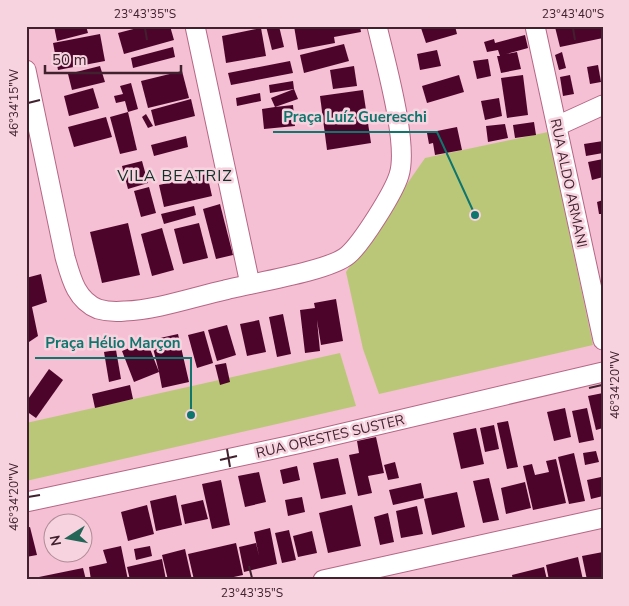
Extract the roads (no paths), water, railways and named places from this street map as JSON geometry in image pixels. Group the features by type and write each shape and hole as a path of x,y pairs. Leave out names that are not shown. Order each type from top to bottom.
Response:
{"street":[{"path":"195,26 250,284"},
{"path":"26,70 72,284 84,300 99,309 125,311 154,307 250,284 330,264 348,256 362,238 395,185 402,162 400,139 377,26"},
{"name":"RUA ALDO ARMANI","path":"535,26 603,340"},
{"path":"557,126 603,105"},
{"name":"RUA ORESTES SUSTER","path":"26,502 316,439 603,372"},
{"path":"324,580 603,518"}],"place":[{"name":"Praça Luíz Guereschi","path":"475,215"},
{"name":"Praça Hélio Marçon","path":"191,415"}],"district":[{"name":"VILA BEATRIZ","path":"175,175"}]}
